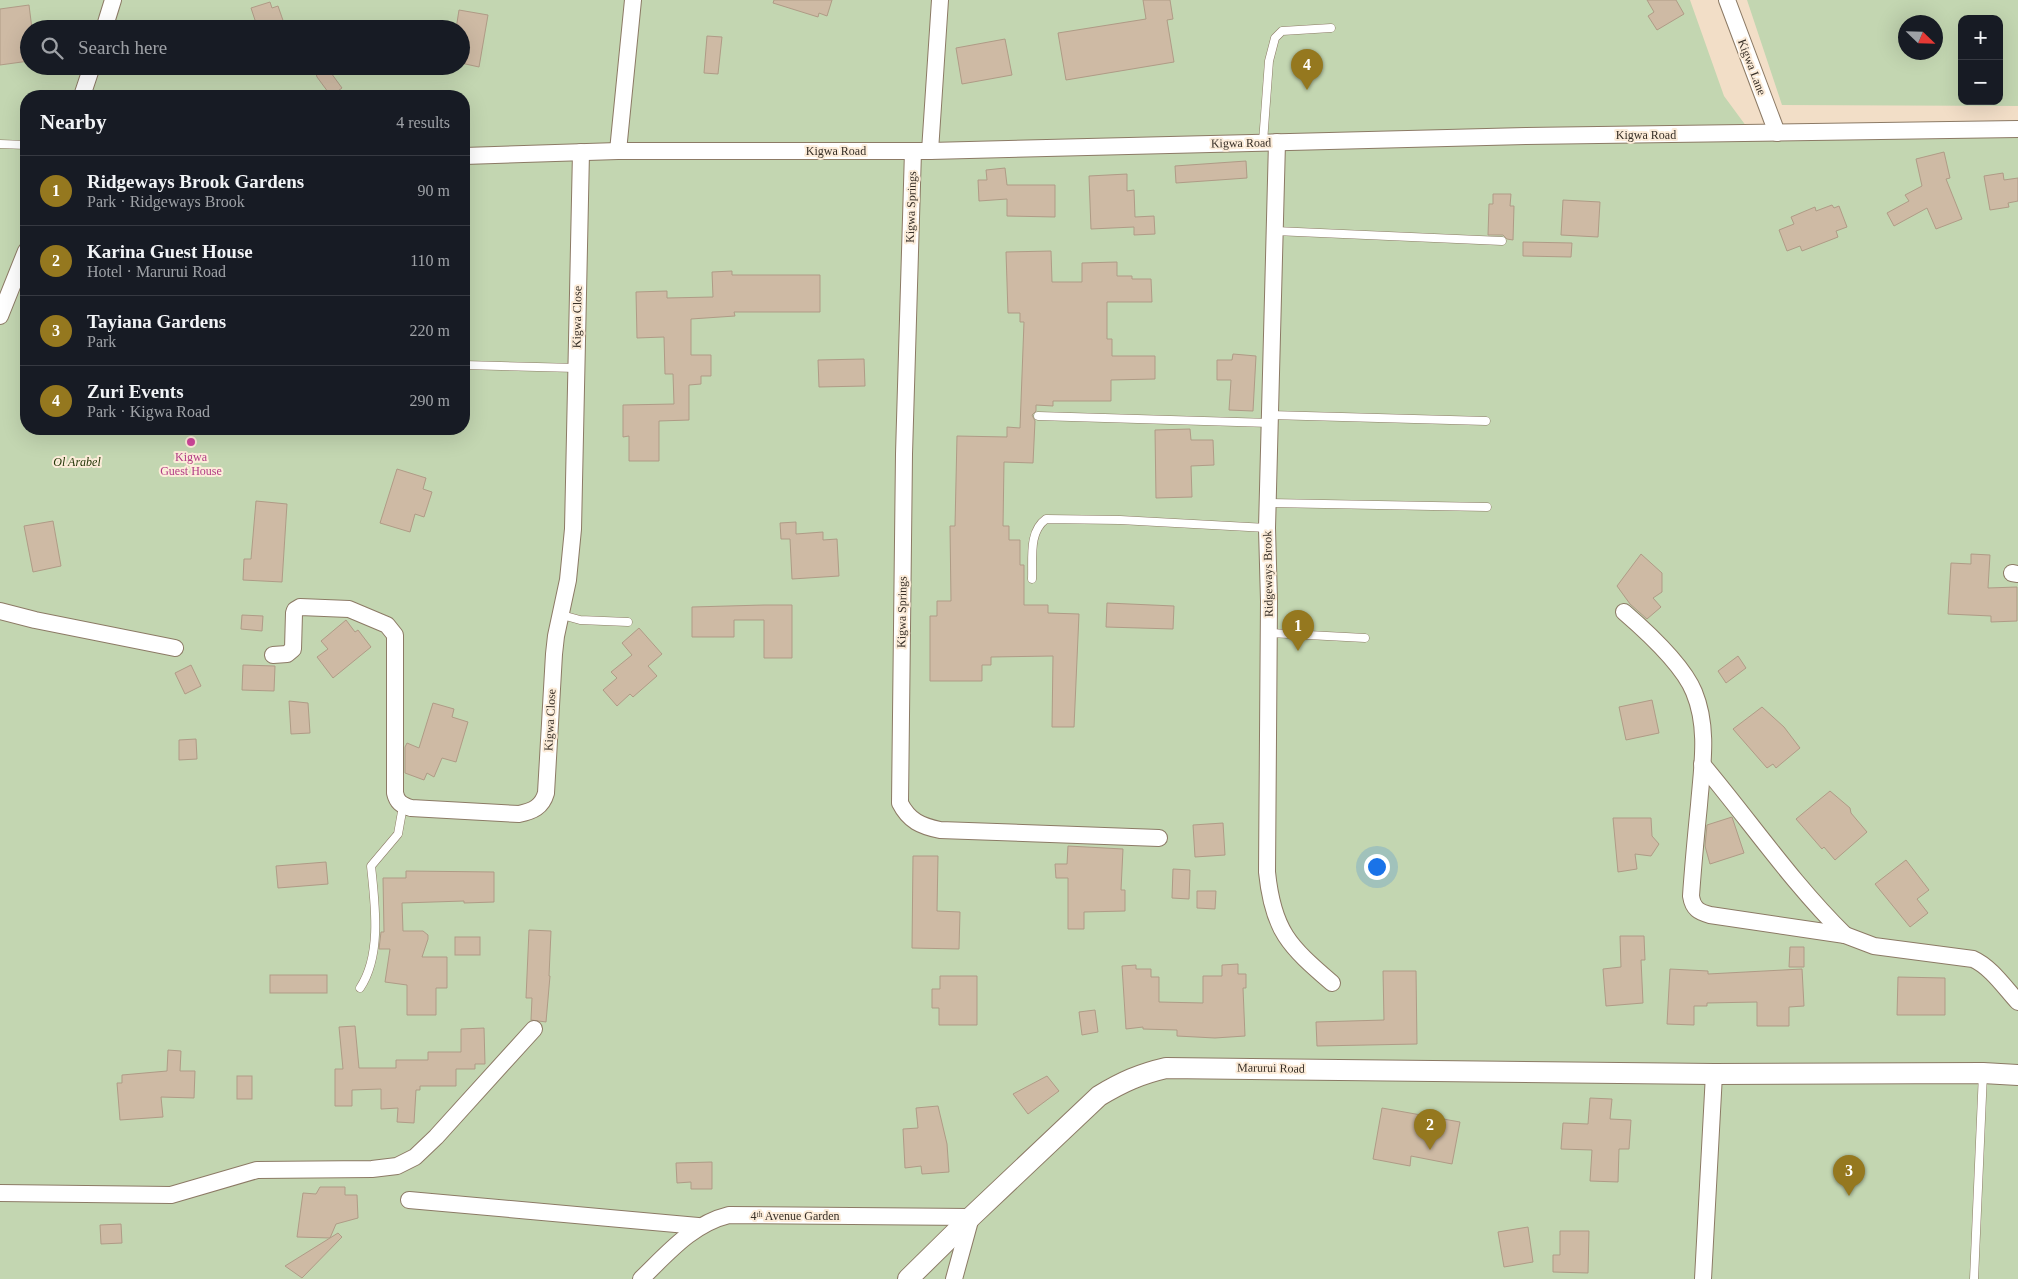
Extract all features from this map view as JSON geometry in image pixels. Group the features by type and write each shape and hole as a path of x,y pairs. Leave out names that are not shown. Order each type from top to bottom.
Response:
{"street":[{"path":"107,20 113,0"},
{"path":"618,151 633,0"},
{"path":"930,151 940,0"},
{"name":"Kigwa Lane","path":"1727,0 1777,134"},
{"path":"84,90 89,75"},
{"name":"Kigwa Road","path":"470,156 618,151 930,151 1526,136 1777,134 2018,129"},
{"name":"Ridgeways Brook","path":"1270,142 1275,231 1267,528 1267,872 1273,912 1290,942 1301,956 1332,983"},
{"name":"Kigwa Springs","path":"912,151 904,454 900,803 911,819 923,826 940,830 1159,838"},
{"name":"Kigwa Close","path":"403,806 410,808 519,814 530,811 544,802 554,654 568,580 573,529 581,152"},
{"path":"0,316 20,266"},
{"path":"273,655 287,654 293,649 294,613 300,607 349,609 391,629 395,635 395,792 397,800 403,806"},
{"path":"0,611 35,620 175,648"},
{"path":"1624,612 1650,634 1687,678 1694,690 1703,721 1702,764 1691,896 1695,909 1710,915 1845,935 1874,946 1973,959 1981,962 2018,1002"},
{"path":"1702,764 1818,908 1845,935"},
{"path":"0,1193 171,1195 257,1170 372,1169 397,1166 415,1157 436,1138 534,1029"},
{"name":"Marurui Road","path":"908,1279 1099,1096 1143,1073 1166,1068 1714,1074 1983,1073 2018,1075"},
{"path":"1703,1279 1714,1074"},
{"path":"409,1200 698,1226"},
{"name":"4ᵗʰ Avenue Garden","path":"641,1279 698,1226 715,1218 729,1215 971,1217"},
{"path":"954,1279 971,1217"}],"lane":[{"path":"1270,142 1269,61 1275,38 1282,30 1331,28"},
{"path":"0,144 20,144"},
{"path":"1275,231 1502,241"},
{"path":"470,365 576,368"},
{"path":"1038,416 1486,421"},
{"path":"1268,504 1487,507"},
{"path":"1032,579 1034,534 1039,525 1046,519 1120,520 1267,528"},
{"path":"562,615 580,620 628,622"},
{"path":"1268,633 1365,638"},
{"path":"360,988 366,979 376,922 371,866 398,834 403,806"},
{"path":"1974,1279 1983,1073"}],"green space":[{"name":"Ol Arabel","path":"0,0 1690,0 1724,96 1752,134 2018,132 2018,1279 0,1279"},
{"path":"1747,0 2018,0 2018,106 1782,105"}],"building":[{"path":"774,0 832,0 827,16 819,13 818,17 773,3"},
{"path":"1143,0 1170,0 1173,19 1167,20 1174,62 1066,80 1058,33 1146,19"},
{"path":"1647,0 1676,0 1684,14 1657,30 1648,16 1654,12"},
{"path":"270,2 272,8 278,6 283,20 255,20 251,8"},
{"path":"29,5 31,20 20,20 20,62 0,65 0,9"},
{"path":"459,10 488,15 479,67 470,65 470,20 457,20"},
{"path":"707,36 722,37 718,74 704,73"},
{"path":"1005,39 1012,75 962,84 956,48"},
{"path":"316,75 333,75 342,88 339,90 327,90"},
{"path":"1944,152 1950,178 1946,179 1962,219 1936,229 1927,208 1894,226 1887,213 1909,201 1905,195 1922,186 1916,159"},
{"path":"1246,161 1247,178 1176,183 1175,166"},
{"path":"1005,168 1007,185 1055,185 1055,217 1007,216 1007,199 979,201 978,180 987,180 986,170"},
{"path":"2003,173 2004,180 2018,178 2018,201 2008,203 2009,207 1990,210 1984,176"},
{"path":"1127,174 1127,191 1134,190 1135,217 1154,216 1155,234 1134,235 1134,227 1091,229 1089,176"},
{"path":"1493,194 1511,194 1510,206 1514,206 1513,240 1507,239 1503,235 1488,235 1489,204 1493,204"},
{"path":"1563,200 1600,202 1598,237 1561,235"},
{"path":"1832,205 1834,208 1839,206 1847,227 1836,231 1838,237 1802,251 1800,246 1787,251 1779,230 1794,224 1791,217 1815,207 1816,211"},
{"path":"1523,242 1572,243 1571,257 1523,256"},
{"path":"1051,251 1052,282 1082,282 1082,263 1117,262 1117,276 1132,276 1132,279 1151,279 1152,302 1107,302 1107,339 1112,339 1112,356 1155,356 1155,379 1111,380 1111,401 1053,401 1053,406 1036,405 1036,411 1032,415 1035,421 1033,463 1004,462 1003,526 1009,526 1009,540 1020,540 1020,565 1024,565 1024,605 1048,605 1048,613 1079,614 1074,727 1052,727 1053,656 991,657 991,665 982,665 982,681 930,681 930,616 937,616 937,601 951,601 950,526 955,526 957,436 1007,437 1007,427 1020,428 1024,322 1020,322 1020,313 1008,313 1006,252"},
{"path":"732,271 732,275 820,275 820,312 734,312 735,316 691,319 691,355 711,355 711,376 701,376 701,384 689,385 689,420 659,421 659,461 629,461 629,436 623,437 623,405 674,404 673,374 665,374 664,337 637,338 636,292 667,291 667,298 713,297 712,272"},
{"path":"1233,354 1256,356 1253,411 1229,410 1231,380 1217,380 1217,360 1232,360"},
{"path":"864,359 865,386 819,387 818,360"},
{"path":"1190,429 1191,440 1213,440 1214,465 1191,466 1192,497 1156,498 1155,430"},
{"path":"397,469 426,478 423,489 432,492 424,517 415,514 410,532 380,523"},
{"path":"256,501 287,504 282,582 243,580 244,559 251,559"},
{"path":"53,521 61,566 33,572 24,526"},
{"path":"796,522 796,534 823,532 823,540 837,539 839,576 792,579 790,539 781,539 780,523"},
{"path":"1641,554 1662,573 1662,592 1653,598 1661,607 1647,619 1630,604 1617,586"},
{"path":"1971,554 1990,555 1988,588 2017,587 2017,621 1991,622 1991,616 1948,614 1951,563 1971,564"},
{"path":"1107,603 1174,606 1173,629 1106,627"},
{"path":"792,605 792,658 764,658 764,620 734,620 734,637 692,637 692,607"},
{"path":"242,615 263,616 262,631 241,629"},
{"path":"346,620 355,632 358,630 371,647 333,678 317,657 328,649 321,641"},
{"path":"639,628 662,654 648,666 657,676 633,697 630,694 617,706 603,690 617,678 611,672 632,655 622,643"},
{"path":"1738,656 1746,668 1726,683 1718,671"},
{"path":"191,665 201,686 185,694 175,673"},
{"path":"243,665 275,666 274,691 242,690"},
{"path":"1652,700 1659,733 1626,740 1619,707"},
{"path":"289,701 308,703 310,733 291,734"},
{"path":"433,703 454,709 452,717 468,722 456,762 442,758 434,777 427,773 424,780 405,773 405,747 407,743 419,748"},
{"path":"1762,707 1784,727 1800,748 1776,768 1773,764 1767,768 1733,729"},
{"path":"196,739 197,759 179,760 179,740"},
{"path":"1830,791 1850,808 1851,813 1867,832 1835,860 1824,847 1822,849 1796,819"},
{"path":"1732,817 1744,853 1710,864 1705,846 1707,825"},
{"path":"1613,818 1651,818 1652,836 1659,844 1651,856 1635,854 1637,869 1618,872"},
{"path":"1223,823 1225,855 1195,857 1193,825"},
{"path":"1068,846 1123,849 1121,890 1125,890 1125,911 1084,912 1084,929 1068,929 1068,878 1056,878 1055,864 1067,864"},
{"path":"913,856 938,856 937,911 960,912 959,949 912,948"},
{"path":"1906,860 1929,890 1917,899 1928,913 1910,927 1875,884"},
{"path":"326,862 328,884 278,888 276,866"},
{"path":"1173,869 1190,870 1189,899 1172,898"},
{"path":"406,871 494,872 494,902 402,903 403,931 423,931 428,935 422,957 447,957 447,988 436,988 436,1015 407,1015 407,985 385,982 390,949 379,949 381,932 384,932 383,878 406,878"},
{"path":"1197,891 1216,891 1215,909 1197,908"},
{"path":"529,930 551,931 546,1022 531,1020 532,998 526,998"},
{"path":"1620,936 1644,936 1645,960 1641,960 1643,1003 1606,1006 1603,969 1621,967"},
{"path":"455,937 480,937 480,955 455,955"},
{"path":"1790,947 1804,947 1804,967 1789,967"},
{"path":"1238,964 1238,974 1246,974 1246,988 1243,988 1245,1036 1215,1038 1177,1036 1177,1030 1143,1029 1143,1027 1126,1029 1122,966 1136,965 1136,969 1151,969 1151,977 1159,977 1159,1002 1203,1003 1203,976 1222,976 1222,965"},
{"path":"1670,969 1708,971 1708,974 1802,969 1804,1006 1789,1007 1789,1026 1757,1026 1757,1002 1707,1003 1707,1006 1694,1006 1694,1025 1667,1024"},
{"path":"1383,971 1416,971 1417,1044 1317,1046 1316,1022 1384,1020"},
{"path":"270,975 327,975 327,993 270,993"},
{"path":"940,976 977,976 977,1025 939,1025 939,1008 932,1008 932,989 940,989"},
{"path":"1898,977 1945,978 1945,1015 1897,1015"},
{"path":"1095,1010 1098,1032 1082,1035 1079,1012"},
{"path":"355,1026 359,1068 396,1068 396,1060 428,1060 428,1052 461,1052 461,1029 484,1028 485,1064 475,1064 475,1069 456,1069 456,1086 420,1086 420,1090 416,1090 414,1123 397,1122 398,1108 381,1109 381,1089 352,1090 352,1106 335,1106 335,1069 343,1069 339,1027"},
{"path":"168,1050 181,1051 180,1071 195,1071 194,1098 161,1097 163,1117 120,1120 117,1083 122,1083 122,1075 167,1071"},
{"path":"237,1076 252,1076 252,1099 237,1099"},
{"path":"1047,1076 1059,1091 1028,1114 1013,1094"},
{"path":"1590,1098 1612,1099 1610,1119 1631,1120 1629,1149 1619,1149 1618,1182 1590,1181 1592,1150 1561,1149 1563,1123 1588,1124"},
{"path":"938,1106 947,1144 949,1172 922,1174 921,1166 905,1168 903,1129 918,1128 916,1108"},
{"path":"1382,1108 1460,1122 1452,1164 1411,1156 1410,1166 1373,1159"},
{"path":"712,1162 712,1189 691,1189 691,1182 677,1183 676,1163"},
{"path":"320,1187 345,1187 345,1195 357,1195 358,1218 336,1224 330,1238 297,1237 303,1193 316,1194"},
{"path":"121,1224 122,1243 101,1244 100,1225"},
{"path":"1528,1227 1533,1262 1504,1267 1498,1232"},
{"path":"1560,1231 1589,1231 1588,1273 1553,1272 1553,1255 1560,1255"},
{"path":"338,1233 342,1237 302,1278 285,1266"}],"place":[{"name":"Zuri Events","path":"1307,90"},
{"name":"Kigwa Guest House","path":"191,442"},
{"name":"Ridgeways Brook Gardens","path":"1298,651"},
{"name":"Karina Guest House","path":"1430,1150"},
{"name":"Tayiana Gardens","path":"1849,1196"}]}
